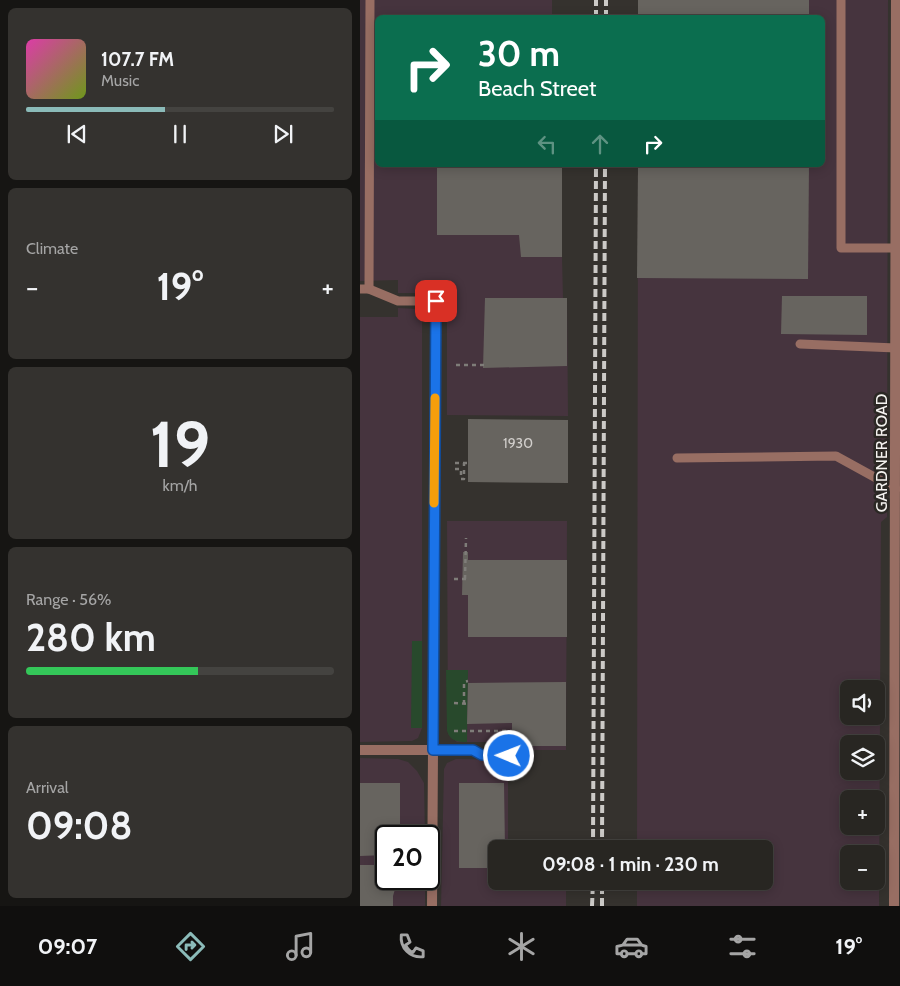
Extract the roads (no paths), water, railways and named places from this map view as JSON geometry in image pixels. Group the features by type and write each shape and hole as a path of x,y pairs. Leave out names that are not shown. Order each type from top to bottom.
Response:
{"street":[{"name":"GARDNER ROAD","path":"894,906 898,747 896,0"},
{"path":"432,906 436,301"},
{"path":"360,750 433,750"}],"lane":[{"path":"370,0 365,289 398,301 436,301"},
{"path":"841,0 841,248 896,248"},
{"path":"800,344 896,348"},
{"path":"677,458 836,456 896,488"},
{"path":"433,750 473,750 482,755 509,756"}],"railway":[{"path":"596,0 596,15"},
{"path":"606,0 606,15"},
{"path":"593,840 596,167"},
{"path":"602,840 605,167"},
{"path":"592,906 593,890"},
{"path":"602,890 602,906"}]}
